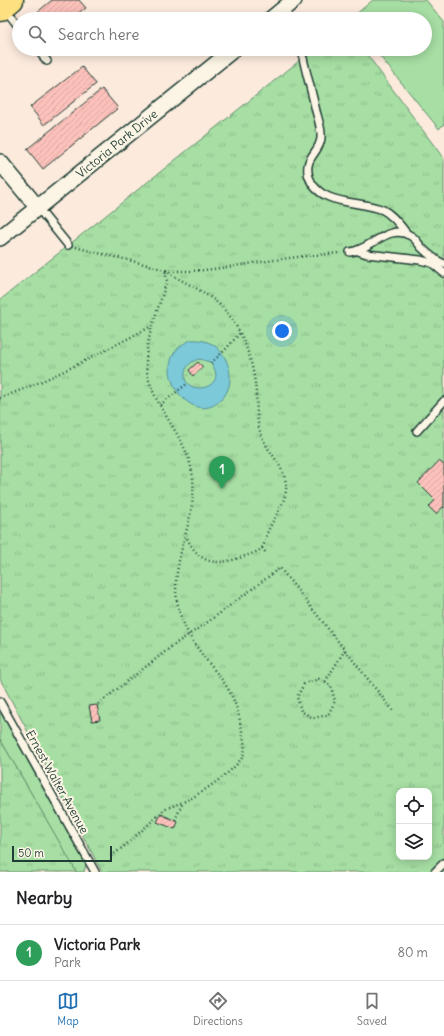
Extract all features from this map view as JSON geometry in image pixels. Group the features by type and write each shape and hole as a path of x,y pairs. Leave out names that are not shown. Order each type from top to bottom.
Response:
{"street":[{"path":"279,12 294,0"},
{"name":"Victoria Park Drive","path":"0,238 225,56"},
{"path":"0,162 38,208"}],"lane":[{"path":"5,6 12,16"},
{"path":"43,56 47,61"},
{"path":"303,58 317,115 321,139 310,158 308,165 310,178 313,184 327,196 383,210 399,223 407,234"},
{"path":"38,208 68,245"},
{"path":"350,252 358,251 389,234 404,232 413,237 429,255 444,264"},
{"path":"358,251 367,254 405,258 432,263 444,273"},
{"path":"417,430 444,401"},
{"name":"Ernest Walter Avenue","path":"0,702 95,872"},
{"path":"435,872 444,863"}],"path":[{"path":"68,245 165,270 180,272 201,271 316,254 350,252"},
{"path":"111,856 166,809 184,802 229,772 239,762 244,753 238,710 235,702 226,686 188,636 181,618 176,589 177,573 192,508 194,484 192,470 186,451 151,386 146,364 147,348 152,326 167,281 165,270"},
{"path":"165,270 215,302 228,315 240,333 250,360 255,380 261,435 267,447 282,468 286,480 285,498 268,530 264,546 252,554 222,563 208,561 197,554 189,544 186,536"},
{"path":"0,398 72,368 152,326"},
{"path":"211,363 240,333"},
{"path":"160,405 188,383"},
{"path":"262,548 268,554"},
{"path":"98,704 280,568 394,712"},
{"path":"325,682 345,650"},
{"path":"319,679 325,682 331,686 335,701 328,714 313,718 301,711 297,697 304,684 319,679"},
{"path":"175,820 184,802"}],"green space":[{"path":"373,0 426,0 444,22 444,124 439,129 380,56 432,56 432,12 358,12"},
{"path":"305,56 368,56 444,159 444,872 102,872 0,679 0,300"},
{"path":"0,713 86,865 84,872 76,872 0,739"},
{"path":"0,739 76,871 76,872 0,872"}],"water":[{"path":"191,340 197,340 212,344 220,350 229,368 230,382 225,395 213,406 199,407 187,402 177,391 171,378 170,363 177,350","holes":["200,359 210,362 215,372 215,380 210,385 203,388 196,388 189,385 185,379 186,369 189,365"]}],"building":[{"path":"52,0 79,0 86,8 81,12 37,12"},
{"path":"82,67 96,84 44,125 30,107"},
{"path":"102,89 118,108 43,169 27,149"},
{"path":"198,362 203,367 193,376 189,370"},
{"path":"439,461 444,465 444,508 443,507 436,514 429,507 435,500 418,483"},
{"path":"97,705 100,720 92,721 89,706"},
{"path":"161,814 178,822 175,829 157,822"}],"place":[{"name":"Victoria Park","path":"222,489"}]}
